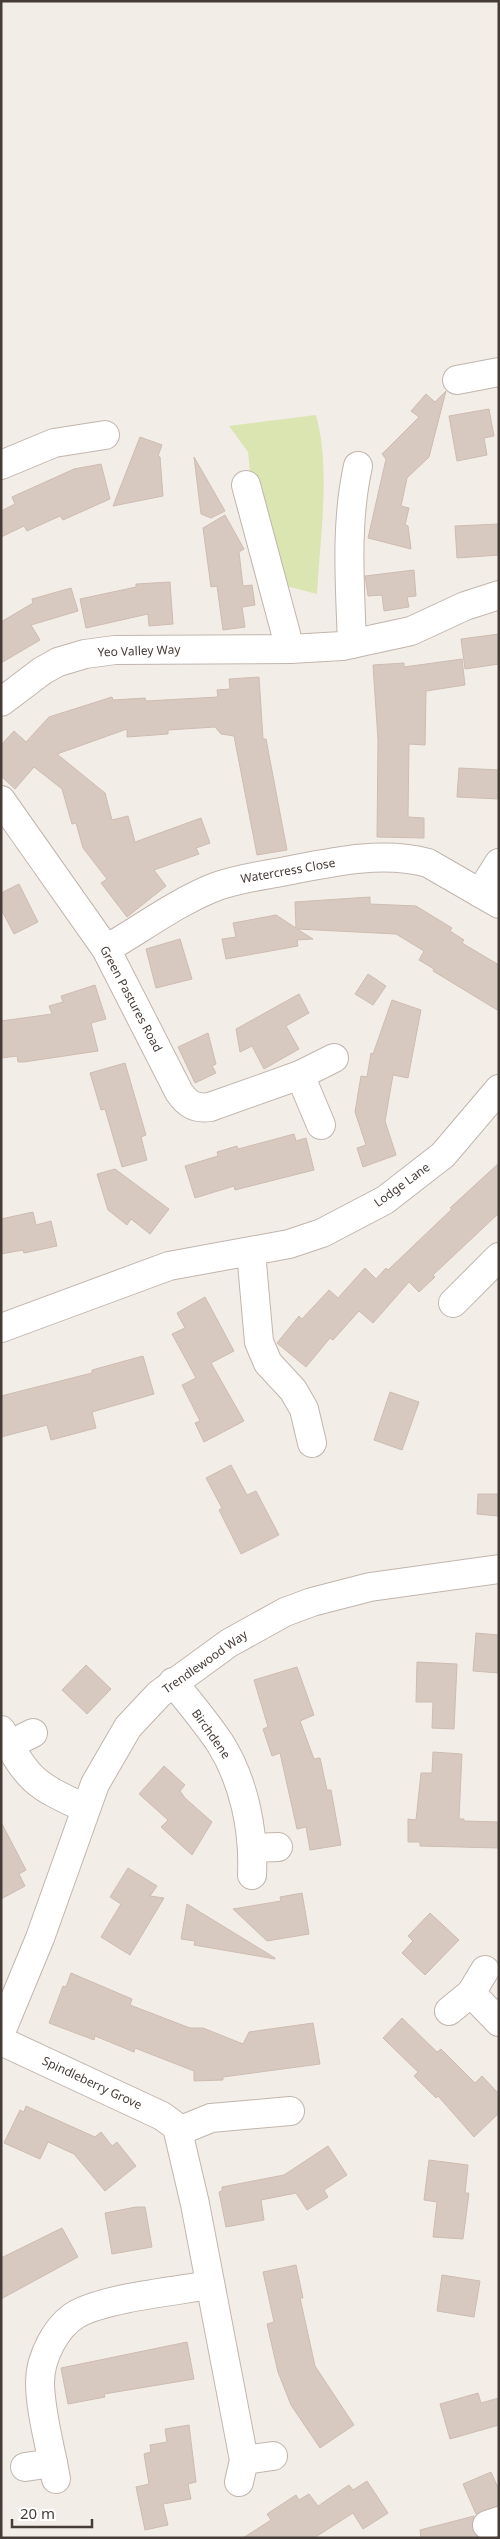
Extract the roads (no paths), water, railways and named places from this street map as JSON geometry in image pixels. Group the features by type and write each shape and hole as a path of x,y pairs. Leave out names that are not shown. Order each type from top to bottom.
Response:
{"street":[{"path":"457,380 499,372"},
{"path":"1,465 54,443 104,435"},
{"path":"352,644 350,540 352,492 358,466"},
{"path":"246,485 290,650"},
{"name":"Yeo Valley Way","path":"4,693 58,662 98,651 290,650 352,644 411,631 465,606 499,595"},
{"name":"Green Pastures Road","path":"1,800 106,949 178,1092 190,1105 198,1108 210,1107 300,1075 334,1058"},
{"name":"Watercress Close","path":"106,949 214,887 236,880 336,861 390,857 428,863 489,898 499,863"},
{"path":"300,1075 321,1125"},
{"name":"Lodge Lane","path":"1,1328 169,1266 289,1244 322,1232 385,1200 443,1154 499,1089"},
{"path":"251,1252 259,1342 268,1363 293,1390 304,1409 312,1443"},
{"path":"453,1303 499,1258"},
{"name":"Trendlewood Way","path":"1,2032 40,1938 95,1784 122,1735 142,1710 173,1682 256,1627 285,1612 312,1602 370,1587 499,1569"},
{"name":"Birchdene","path":"173,1682 219,1742 233,1767 246,1811 265,1847 252,1875"},
{"path":"14,1736 26,1772 40,1786 85,1808"},
{"path":"449,2011 471,1993 485,1970"},
{"path":"471,1993 499,2022"},
{"name":"Spindleberry Grove","path":"1,2041 162,2116 174,2124 179,2131"},
{"path":"273,2456 241,2471 210,2285 179,2131 211,2118 274,2120"},
{"path":"25,2467 55,2471 40,2378 46,2354 63,2327 76,2315 107,2304 210,2285"}]}
